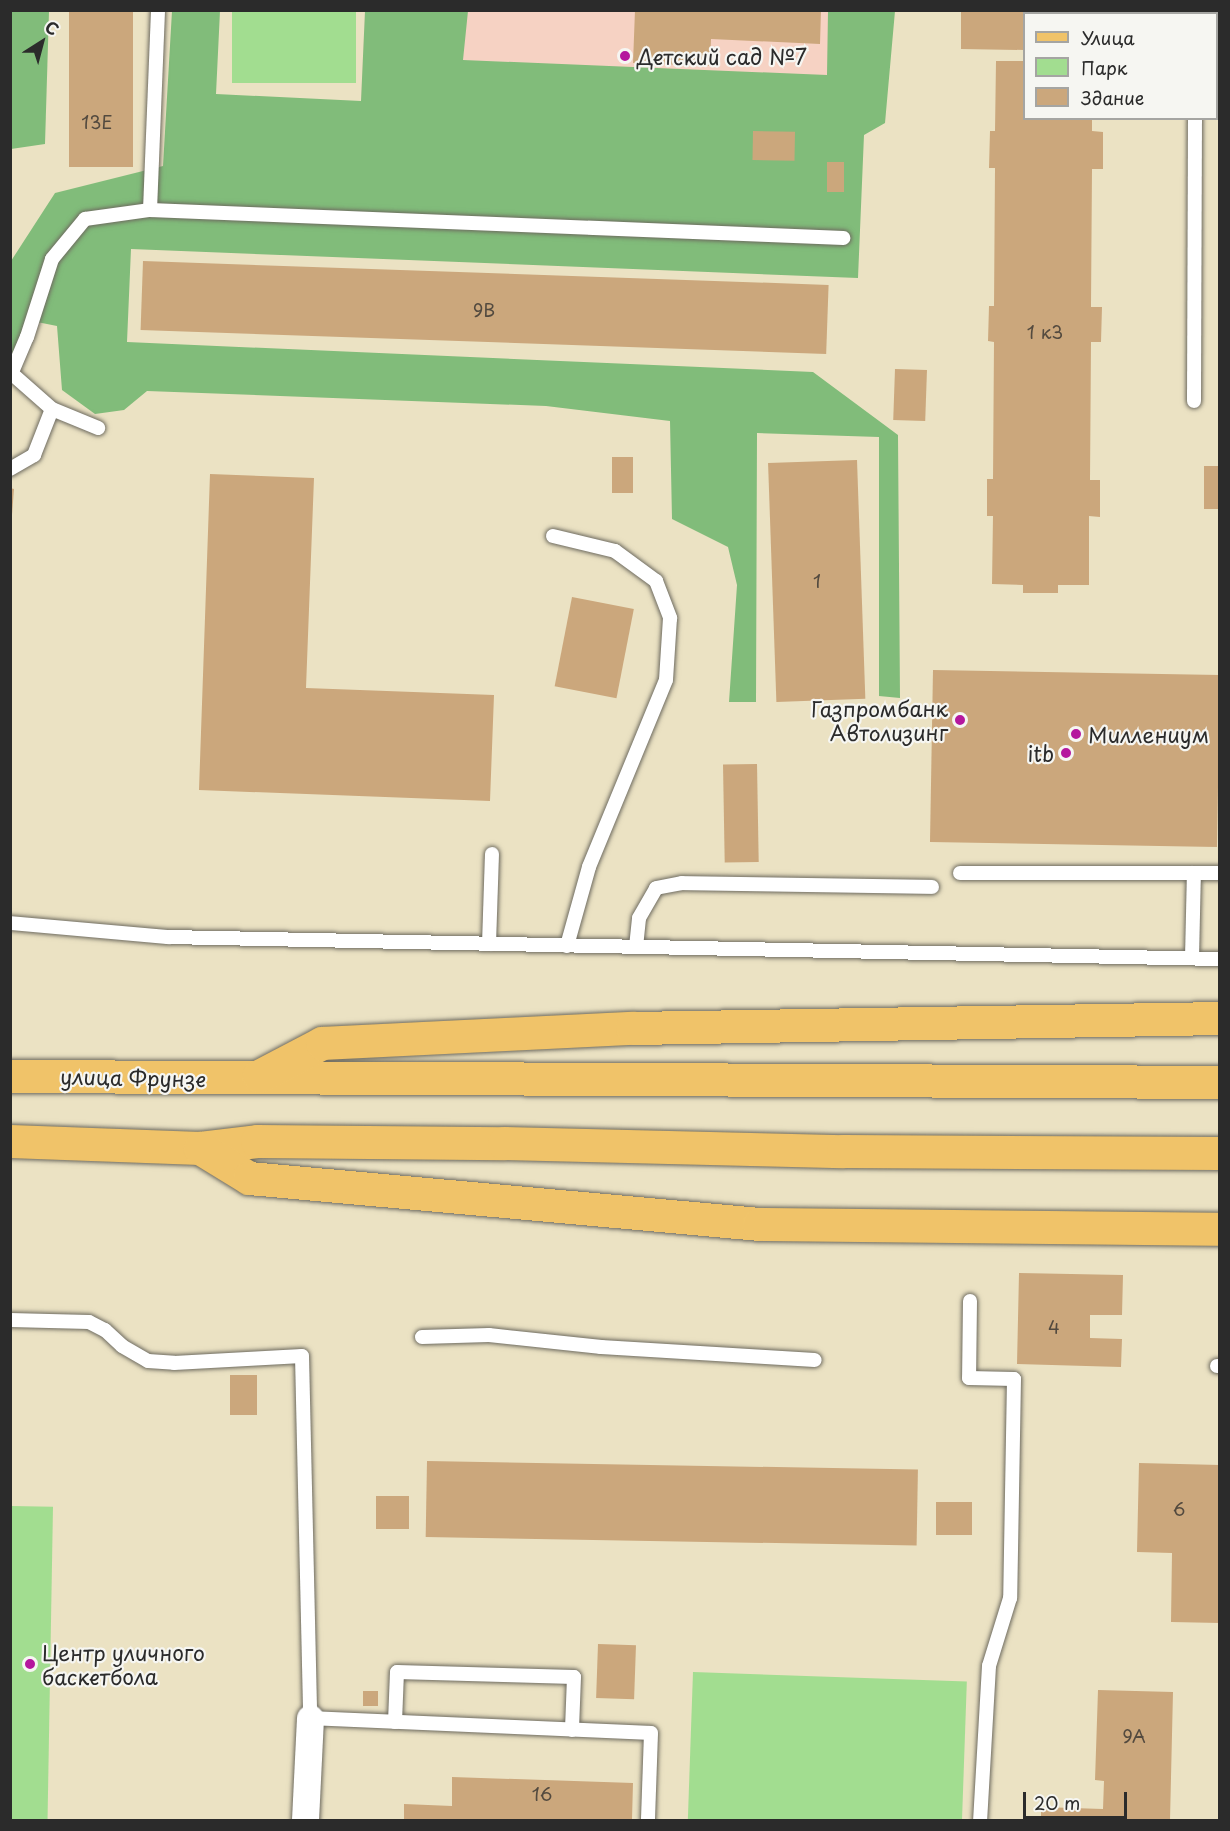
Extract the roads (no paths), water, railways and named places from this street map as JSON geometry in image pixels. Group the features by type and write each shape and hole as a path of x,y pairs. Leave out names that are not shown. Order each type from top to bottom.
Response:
{"main road":[{"path":"255,1079 322,1043 632,1028 1220,1018"},
{"name":"улица Фрунзе","path":"10,1076 1220,1082"},
{"path":"10,1141 200,1148 269,1141 843,1151 1220,1153"},
{"path":"200,1148 249,1178 759,1224 1220,1229"}],"street":[{"path":"305,1821 310,1718"}],"lane":[{"path":"150,210 158,10"},
{"path":"1194,401 1195,120"},
{"path":"98,428 52,409 11,372 52,259 85,219 150,210 843,238"},
{"path":"10,469 34,455 52,409"},
{"path":"554,536 615,550 656,581 670,618 666,680 589,867 567,946"},
{"path":"489,944 492,854"},
{"path":"960,873 1220,873"},
{"path":"1192,958 1194,873"},
{"path":"636,947 639,918 656,888 682,883 932,887"},
{"path":"10,923 115,931 168,938 1220,958"},
{"path":"970,1301 969,1378 1014,1379 1010,1598 989,1666 980,1821"},
{"path":"10,1320 89,1322 105,1330 122,1346 148,1361 174,1364 302,1356 310,1718 651,1732 648,1821"},
{"path":"422,1337 489,1335 601,1347 815,1360"},
{"path":"396,1722 397,1672 574,1677 572,1730"}],"place":[{"name":"Детский сад №7","path":"625,56"},
{"name":"Газпромбанк Автолизинг","path":"960,720"},
{"name":"Миллениум","path":"1076,734"},
{"name":"itb","path":"1066,753"},
{"name":"Центр уличного баскетбола","path":"30,1664"}]}
